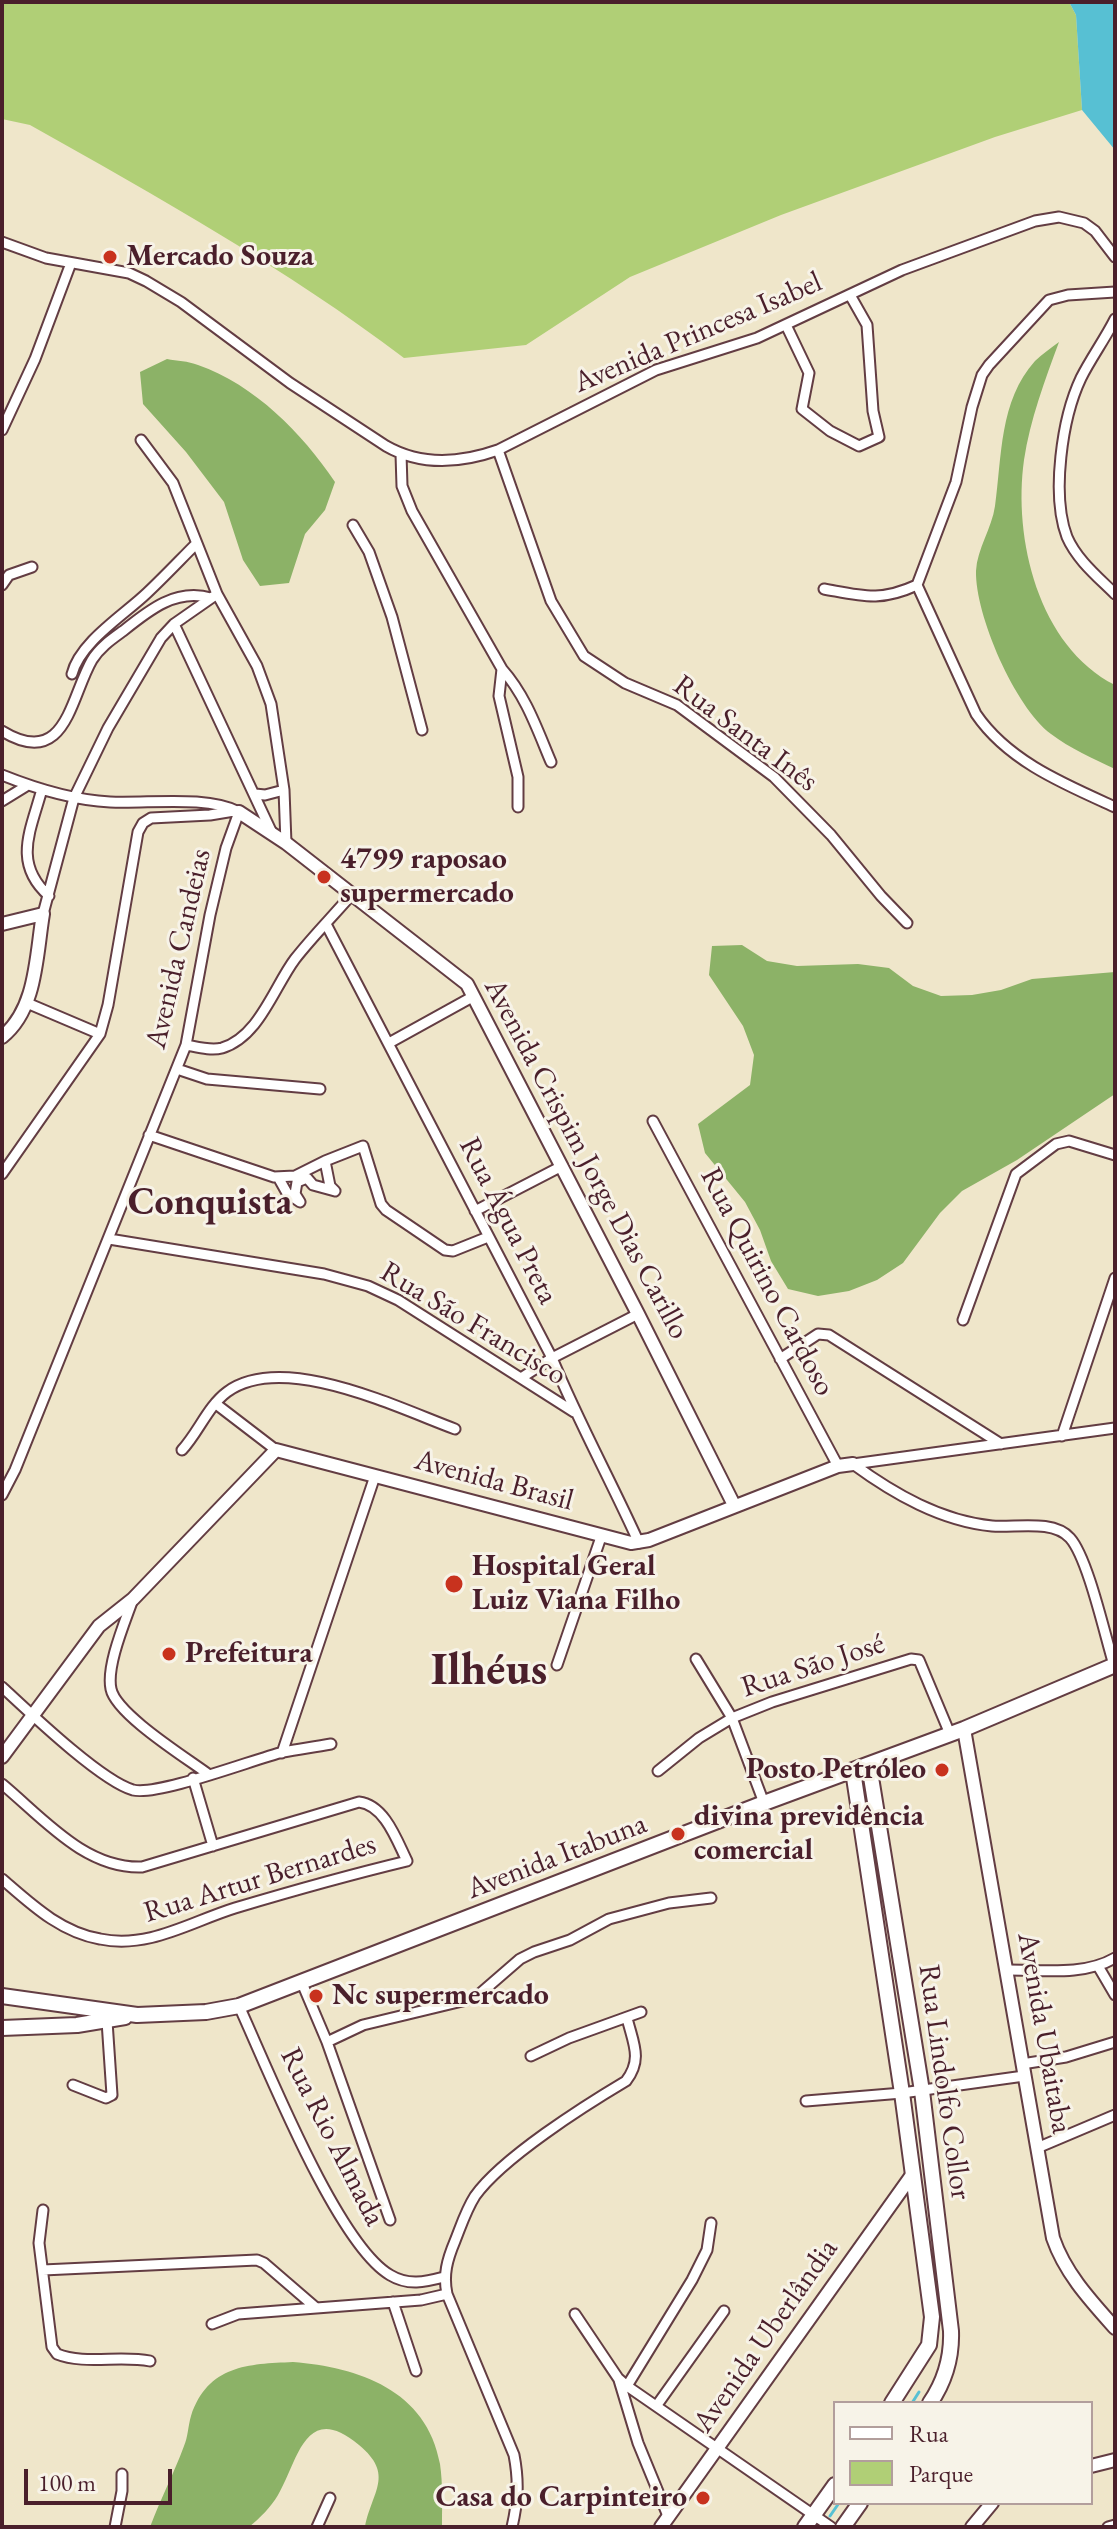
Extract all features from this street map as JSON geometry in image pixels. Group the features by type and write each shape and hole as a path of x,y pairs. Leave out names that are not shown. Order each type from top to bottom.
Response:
{"main road":[{"name":"Avenida Itabuna","path":"2,1996 129,2015 206,2012 239,2006 764,1803 957,1732 1114,1665"},
{"name":"Rua Lindolfo Collor","path":"869,1765 922,2091 951,2331 947,2369 931,2401"},
{"name":"Rua Lindolfo Collor","path":"853,1771 932,2317 931,2339 922,2359 893,2401"},
{"path":"50,2026 52,2003"},
{"path":"2,2028 107,2021 129,2015"},
{"path":"810,2521 833,2488"},
{"path":"843,2527 859,2505"}],"street":[{"name":"Avenida Princesa Isabel","path":"2,242 46,258 129,273 146,281 181,302 290,383 401,454 420,459 451,460 498,450 656,370 757,338 936,256 1035,221 1059,217 1084,223 1095,231 1115,257"},
{"path":"2,430 35,359 71,263"},
{"path":"1115,292 1068,295 1049,300 982,375 956,482 917,585 976,714 988,732 1029,764 1115,807"},
{"path":"786,325 809,373 802,409 830,431 859,446 879,437 873,411 867,325 850,295"},
{"path":"1115,319 1081,377 1073,397 1060,456 1060,470 1067,536 1078,555 1115,594"},
{"path":"141,440 173,483 185,509 214,596 257,666 271,704 284,790 286,843"},
{"name":"Rua Santa Inês","path":"498,450 551,601 584,656 625,683 677,705 774,777 831,835 907,923"},
{"path":"401,454 402,486 412,511 502,669 528,705 551,762"},
{"path":"353,525 369,552 392,617 422,730"},
{"path":"72,674 76,661 86,648 196,544"},
{"path":"2,585 9,575 32,567"},
{"path":"824,589 870,597 893,595 917,585"},
{"path":"2,731 19,740 37,742 51,737 68,719 91,662 106,643 153,608 169,600 191,594 214,596"},
{"path":"2,1037 16,1023 27,1003 43,914 74,798 89,763 161,638 174,624 214,596"},
{"path":"174,624 272,833"},
{"path":"502,669 499,696 518,777 518,807"},
{"name":"Avenida Crispim Jorge Dias Carillo","path":"2,775 74,798 108,802 214,804 237,811 286,843 458,975 474,996 734,1505"},
{"path":"2,801 28,785"},
{"path":"42,789 27,843 27,861 37,885 49,896"},
{"path":"255,794 284,790"},
{"path":"2,1174 100,1034 108,1005 138,832 143,823 151,818 237,811"},
{"name":"Avenida Candeias","path":"2,1495 15,1470 186,1045 210,915 237,811"},
{"path":"186,1045 224,1048 241,1038 256,1021 292,962 352,894"},
{"path":"2,924 43,914"},
{"name":"Rua Água Preta","path":"326,924 552,1358 574,1412 605,1468 639,1543"},
{"path":"389,1043 474,996"},
{"path":"27,1003 100,1034"},
{"path":"177,1069 207,1079 320,1089"},
{"name":"Rua Quirino Cardoso","path":"653,1121 838,1466"},
{"path":"149,1135 278,1177 295,1176 363,1146 381,1204 386,1210 445,1250 453,1251 488,1237"},
{"path":"963,1320 1016,1174 1048,1149 1069,1141 1115,1155"},
{"path":"278,1177 287,1193 300,1202 295,1194 297,1182 307,1178 313,1185 335,1191 330,1186 325,1161"},
{"path":"475,1211 562,1166"},
{"name":"Rua São Francisco","path":"109,1239 324,1274 368,1286 398,1300 574,1412"},
{"path":"1062,1436 1115,1278"},
{"path":"521,1378 552,1358 638,1314"},
{"path":"780,1359 818,1334 829,1335 1001,1444"},
{"path":"182,1450 228,1391 248,1383 282,1377 327,1383 455,1429"},
{"path":"2,1757 91,1635 109,1616 133,1599 276,1450 216,1404"},
{"path":"639,1543 838,1466 1115,1428"},
{"name":"Avenida Brasil","path":"276,1450 601,1537 639,1543"},
{"path":"853,1464 890,1490 962,1521 993,1526 1046,1527 1065,1533 1075,1545 1084,1565 1114,1665"},
{"path":"282,1753 375,1476"},
{"path":"557,1665 601,1537"},
{"path":"133,1599 110,1679 112,1693 123,1710 208,1774"},
{"name":"Rua São José","path":"658,1771 699,1738 732,1718 772,1702 915,1658 919,1660 957,1732"},
{"path":"696,1659 732,1718 764,1803"},
{"path":"2,1687 93,1765 133,1789 156,1789 282,1753 331,1744"},
{"name":"Avenida Ubaitaba","path":"957,1732 1008,1970 1046,2208 1060,2258 1115,2328"},
{"path":"2,1784 82,1851 107,1864 127,1868 142,1867 213,1846 193,1778"},
{"name":"Rua Artur Bernardes","path":"2,1879 42,1914 71,1930 98,1939 123,1942 149,1940 230,1910 407,1861 381,1815 365,1802 213,1846"},
{"path":"327,2042 363,2025 475,1998 520,1959 570,1940 609,1919 669,1903 711,1898"},
{"path":"1008,1970 1078,1969 1098,1966 1115,1958"},
{"path":"1098,1966 1115,1995"},
{"path":"302,1983 327,2042 390,2220"},
{"name":"Rua Rio Almada","path":"239,2006 293,2122 353,2236 389,2275 411,2282 444,2277"},
{"path":"531,2056 569,2038 641,2012"},
{"path":"512,2527 518,2501 514,2455 447,2294 444,2277 475,2195 541,2138 626,2081 633,2072 636,2052 627,2018"},
{"path":"73,2085 106,2098 112,2095 107,2021"},
{"path":"806,2101 922,2091 1023,2070 1115,2042"},
{"path":"1037,2148 1115,2115"},
{"name":"Avenida Uberlândia","path":"664,2522 912,2175"},
{"path":"43,2210 39,2243 52,2347 57,2354 76,2359 131,2357 150,2361"},
{"path":"627,2386 692,2280 707,2250 711,2223"},
{"path":"43,2270 257,2260 315,2307"},
{"path":"212,2324 238,2314 393,2302 447,2294"},
{"path":"393,2302 416,2371"},
{"path":"657,2405 724,2311"},
{"path":"575,2314 618,2378 627,2386 719,2448 810,2521 831,2527"},
{"path":"618,2378 664,2522"},
{"path":"1093,2466 1115,2460"},
{"path":"115,2527 122,2474"},
{"path":"317,2527 330,2498"},
{"path":"972,2527 990,2505"},
{"path":"1108,2527 1115,2525"}],"green space":[{"path":"2,2 1069,2 1076,15 1082,110 995,137 781,215 630,277 526,345 404,358 314,294 174,207 30,125 2,119"},
{"path":"1059,342 1038,400 1024,460 1023,523 1036,587 1049,617 1067,644 1089,667 1115,685 1115,769 1066,744 1037,721 1000,659 977,590 977,563 995,506 1008,412 1023,377 1035,361"},
{"path":"167,359 194,364 219,374 258,398 308,446 335,482 325,510 305,534 289,583 260,586 243,560 224,502 186,452 143,404 140,372"},
{"path":"742,945 767,961 797,966 858,964 889,968 913,986 941,996 1001,990 1032,979 1115,972 1115,1094 1017,1160 962,1191 940,1213 903,1263 877,1280 849,1291 818,1296 788,1289 771,1261 760,1230 745,1202 705,1153 698,1124 750,1085 754,1055 743,1026 709,975 712,946"},
{"path":"293,2362 365,2377 386,2387 421,2418 433,2439 440,2464 442,2527 365,2527 378,2484 376,2465 359,2445 341,2433 326,2429 315,2432 306,2440 275,2499 249,2527 150,2527 185,2443 191,2416 208,2386 219,2377 245,2367"}],"water":[{"path":"1069,2 1115,2 1115,150 1082,110 1076,15"}],"waterway":[{"path":"913,2401 919,2392"},
{"path":"830,2516 838,2505"}],"place":[{"name":"Mercado Souza","path":"110,257"},
{"name":"4799 raposao supermercado","path":"324,877"},
{"name":"Hospital Geral Luiz Viana Filho","path":"454,1584"},
{"name":"Prefeitura","path":"169,1654"},
{"name":"Posto Petróleo","path":"942,1770"},
{"name":"divina previdência comercial","path":"678,1834"},
{"name":"Nc supermercado","path":"316,1996"},
{"name":"Casa do Carpinteiro","path":"703,2498"}],"district":[{"name":"Conquista","path":"210,1204"},
{"name":"Ilhéus","path":"489,1671"}]}
